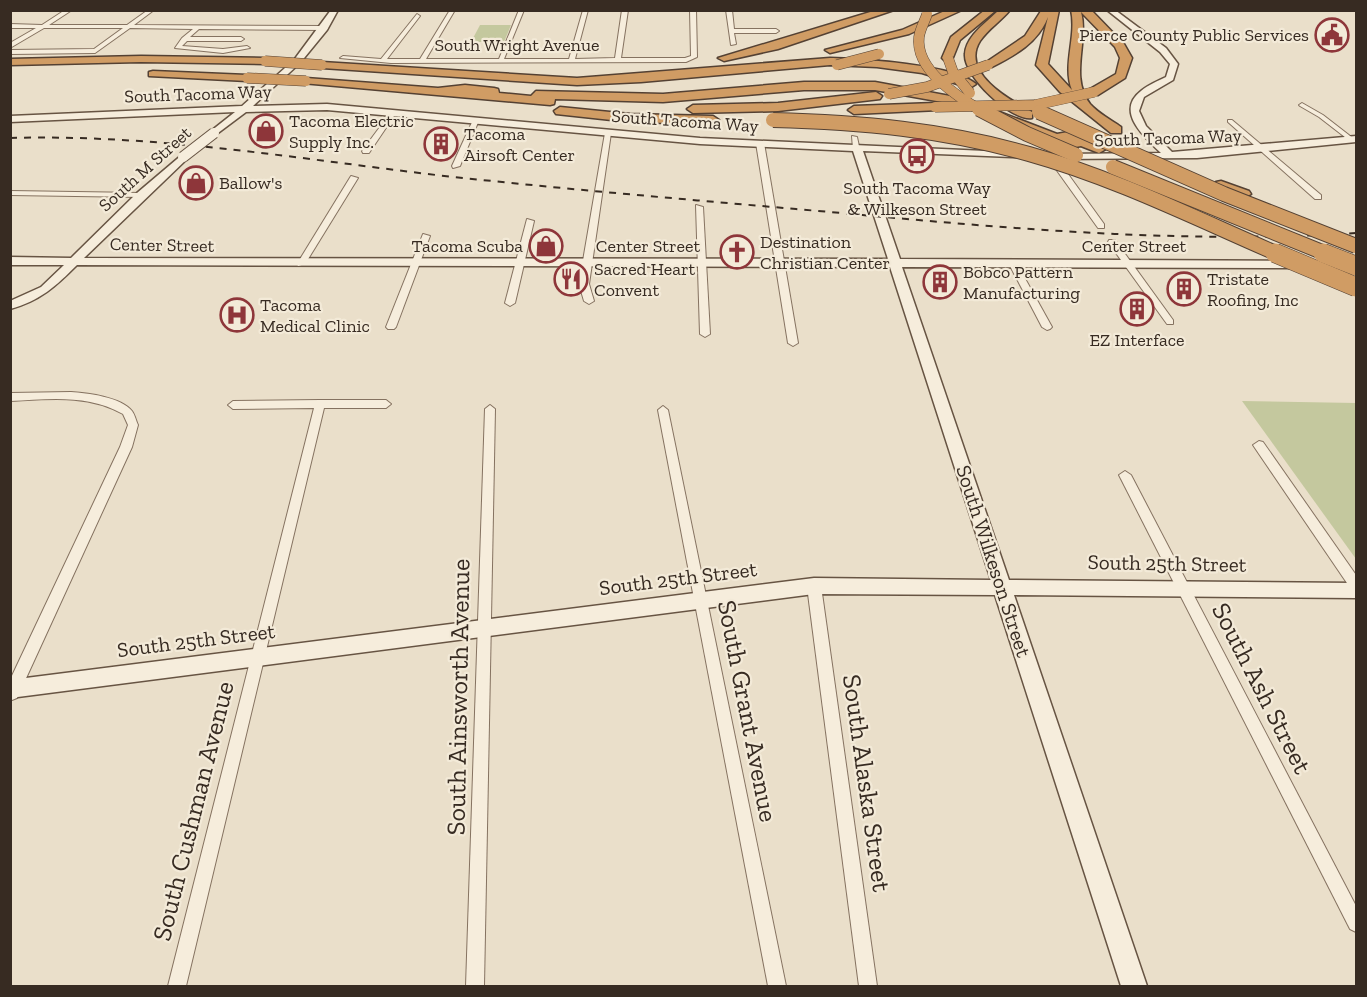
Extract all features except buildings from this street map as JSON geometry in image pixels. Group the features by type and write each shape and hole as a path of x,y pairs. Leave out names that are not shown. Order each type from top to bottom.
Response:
{"highway":[{"path":"314,75 444,72 578,73 677,66 774,47 889,10"},
{"path":"497,76 623,76 758,63 877,40 928,24 957,10"},
{"path":"945,28 971,10"},
{"path":"991,10 955,39 948,58 953,72 977,99 1041,136 1356,265"},
{"path":"1005,10 972,45 973,68 981,80 1015,108 1100,149"},
{"path":"10,62 141,59 314,75 436,92 595,104 749,109 889,94 927,87 988,66 1028,40 1041,25 1045,10"},
{"path":"1054,10 1042,65 1055,81 1116,130 1157,155 1244,194"},
{"path":"1076,10 1078,22 1073,78 1084,105"},
{"path":"595,104 661,112 726,115 1028,105 1060,101 1094,92 1121,75 1126,58 1120,46 1085,10"},
{"path":"929,12 918,30 919,49 929,69 956,94 1014,128 1356,287"},
{"path":"912,43 929,36"},
{"path":"10,68 140,65 256,69 314,75 480,84 587,87 668,86 778,75 837,65 884,52"},
{"path":"444,72 576,81 629,80 844,60 912,66 970,84 1356,238"},
{"path":"136,74 256,69"},
{"path":"314,75 371,92 630,118 881,124 986,143 1180,205 1356,271"},
{"path":"480,84 528,91 598,94 693,91 823,81 884,84 931,91 979,103 1100,149 1356,253"},
{"path":"436,92 465,89 577,97 652,98 804,86 875,86 962,102 1356,259"},
{"path":"1039,112 1224,194 1356,246"},
{"path":"1116,130 1199,168 1356,230"},
{"path":"1180,205 1356,278"},
{"path":"1180,205 1356,297"}],"street":[{"path":"10,46 70,10"},
{"path":"10,52 95,51 153,10"},
{"name":"South M Street","path":"10,305 27,300 45,290 141,195 183,157 244,109 302,54 325,28 335,10"},
{"path":"422,60 453,10"},
{"path":"501,60 522,10"},
{"path":"572,60 586,10"},
{"path":"618,60 625,10"},
{"name":"South Wright Avenue","path":"343,58 383,60 691,59 694,56 693,10"},
{"path":"729,10 733,44"},
{"path":"1110,10 1163,50 1174,64 1170,78 1142,93 1136,100 1134,110 1138,121 1170,156"},
{"path":"383,60 417,16"},
{"path":"10,26 325,28"},
{"path":"197,28 177,47 223,51 247,48"},
{"path":"732,31 776,31"},
{"path":"184,39 241,39"},
{"path":"1302,105 1354,140"},
{"path":"1318,105 1321,116"},
{"name":"South Tacoma Way","path":"10,119 244,109 327,108 393,112 608,133 759,143 1052,157 1170,156 1265,150 1354,140"},
{"path":"366,151 393,112"},
{"path":"456,166 476,120"},
{"path":"1230,121 1318,197"},
{"path":"589,301 584,287 586,264 608,133"},
{"name":"South Wilkeson Street","path":"854,136 1134,987"},
{"path":"759,143 793,343"},
{"path":"1052,157 1101,226"},
{"path":"301,264 354,178"},
{"path":"10,193 141,195"},
{"path":"699,207 705,334"},
{"path":"510,303 530,221"},
{"path":"390,327 426,236"},
{"path":"1112,242 1170,322"},
{"name":"Center Street","path":"10,261 301,264 1356,265"},
{"path":"1013,264 1047,327"},
{"path":"10,397 89,398 111,404 130,416 132,430 12,691"},
{"name":"South Cushman Avenue","path":"177,987 320,404"},
{"path":"233,405 386,404"},
{"name":"South Ainsworth Avenue","path":"475,987 490,409"},
{"name":"South Grant Avenue","path":"663,410 777,987"},
{"path":"1259,446 1356,588"},
{"name":"South Ash Street","path":"1125,475 1356,923"},
{"name":"South 25th Street","path":"12,691 483,627 814,586 1356,588"},
{"name":"South Alaska Street","path":"814,586 868,987"}],"green space":[{"path":"480,25 511,25 504,42 471,42"},
{"path":"1242,401 1356,403 1356,559"}],"railway":[{"path":"10,138 170,143 537,186 1034,229 1227,237 1356,233"}],"place":[{"name":"Pierce County Public Services","path":"1332,35"},
{"name":"Tacoma Electric Supply Inc.","path":"266,131"},
{"name":"Tacoma Airsoft Center","path":"441,144"},
{"name":"South Tacoma Way & Wilkeson Street","path":"917,156"},
{"name":"Ballow's","path":"196,183"},
{"name":"Tacoma Scuba","path":"546,246"},
{"name":"Destination Christian Center","path":"737,252"},
{"name":"Sacred Heart Convent","path":"571,279"},
{"name":"Bobco Pattern Manufacturing","path":"940,282"},
{"name":"Tristate Roofing, Inc","path":"1184,289"},
{"name":"EZ Interface","path":"1137,309"},
{"name":"Tacoma Medical Clinic","path":"237,315"}]}
